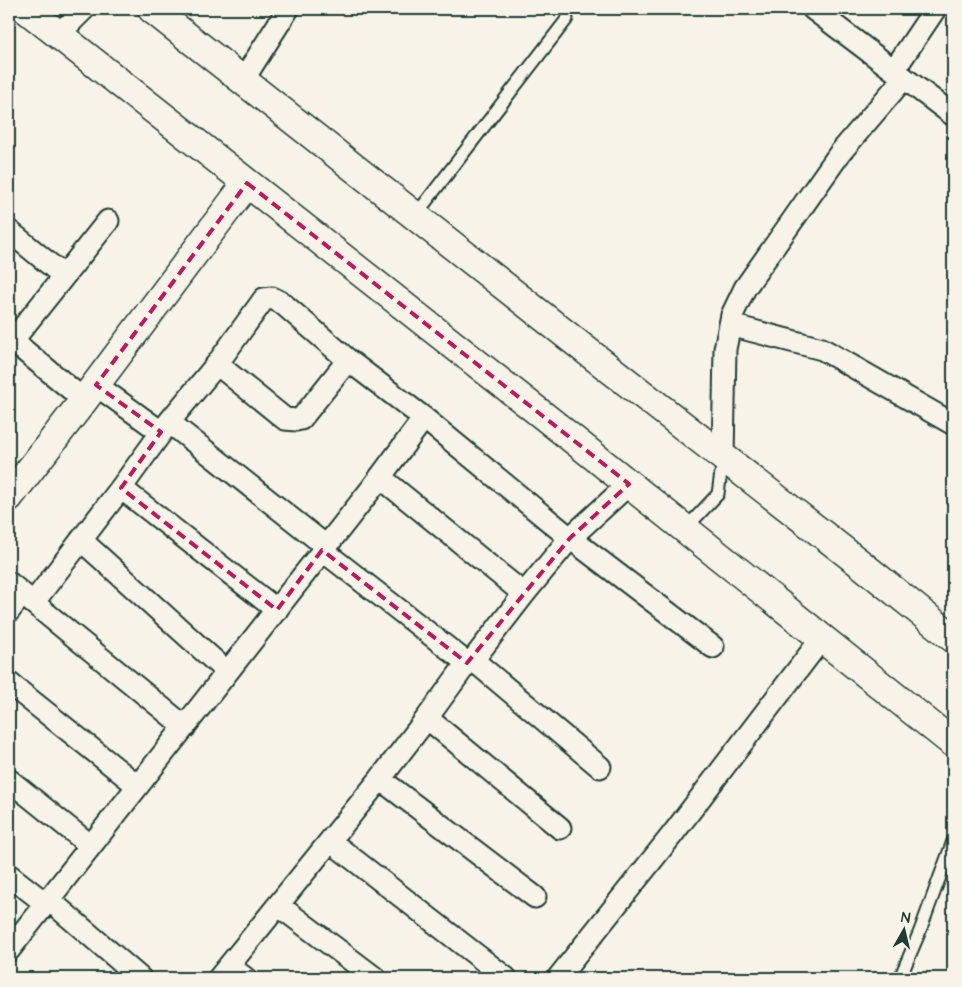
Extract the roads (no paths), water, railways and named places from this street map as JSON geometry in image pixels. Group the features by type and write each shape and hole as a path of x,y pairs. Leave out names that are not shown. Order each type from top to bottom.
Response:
{"street":[{"path":"26,9 629,484 953,743"},
{"path":"59,34 84,9"},
{"path":"152,9 953,638"},
{"path":"243,80 288,9"},
{"path":"813,9 953,115"},
{"path":"723,457 725,349 732,315 745,288 756,272 840,153 899,74 936,9"},
{"path":"9,497 90,393 247,183"},
{"path":"108,221 10,342 90,393 165,427 470,662 600,767"},
{"path":"9,231 64,276"},
{"path":"9,611 21,593 81,540 165,427 217,364 264,299 272,298 282,303 348,360 424,418 570,538 713,647"},
{"path":"730,325 822,349 953,424"},
{"path":"217,364 284,419 296,420 301,419 348,360"},
{"path":"9,950 380,477 424,418"},
{"path":"380,477 524,594"},
{"path":"231,974 278,905 380,779 524,594 570,538 629,484"},
{"path":"121,488 276,610"},
{"path":"81,540 227,672"},
{"path":"21,593 184,727"},
{"path":"558,978 672,836 822,638"},
{"path":"9,683 138,786"},
{"path":"427,718 560,828"},
{"path":"380,779 535,897"},
{"path":"9,780 90,846"},
{"path":"330,841 506,978"},
{"path":"9,875 47,901 140,978"},
{"path":"278,905 375,978"}],"lane":[{"path":"415,216 567,19"},
{"path":"685,529 718,494 723,457"},
{"path":"900,978 920,931 953,841"}]}
